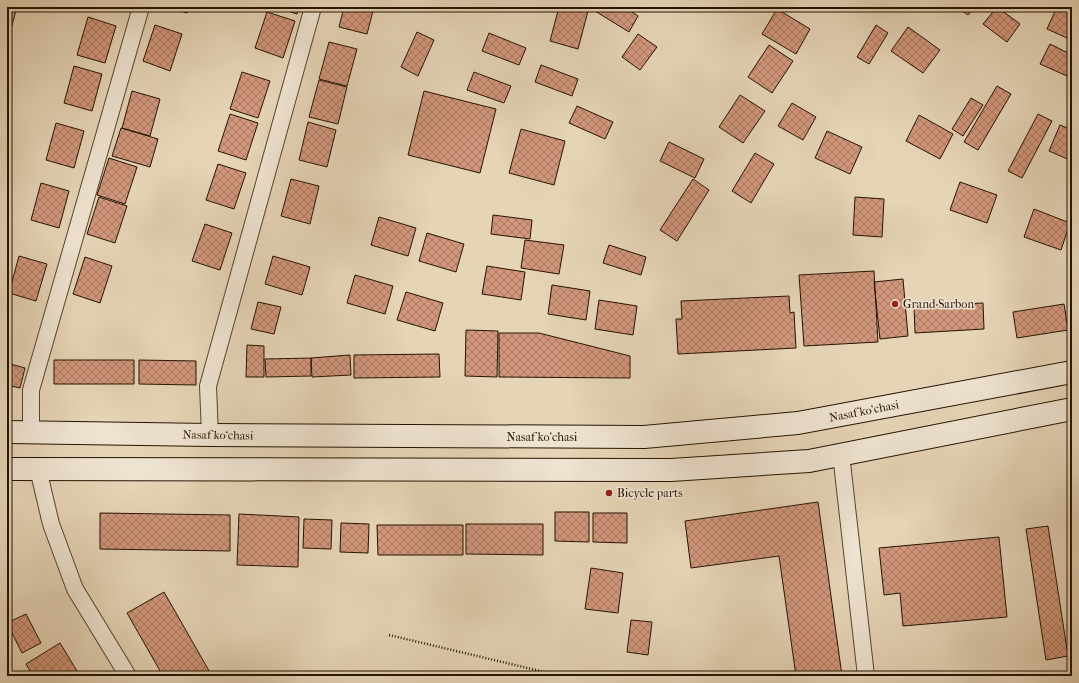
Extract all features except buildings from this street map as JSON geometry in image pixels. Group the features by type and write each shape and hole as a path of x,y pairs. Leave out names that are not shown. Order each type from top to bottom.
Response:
{"main road":[{"name":"Nasaf ko‘chasi","path":"7,432 210,435 644,437 798,423 1072,372"},
{"path":"7,469 671,470 809,461 1072,409"}],"street":[{"path":"31,432 31,390 141,7"},
{"path":"210,435 208,386 313,7"},
{"path":"841,454 866,676"},
{"path":"38,469 51,524 74,589 128,676"}],"path":[{"path":"389,635 561,676"}],"place":[{"name":"Grand Sarbon","path":"895,304"},
{"name":"Bicycle parts","path":"609,493"}]}
